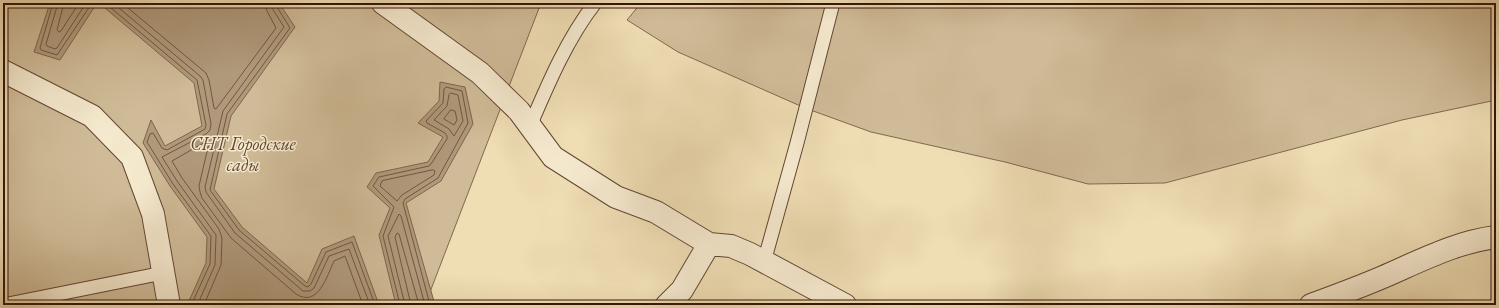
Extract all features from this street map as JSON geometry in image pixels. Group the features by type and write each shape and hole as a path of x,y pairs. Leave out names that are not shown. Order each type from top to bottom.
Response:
{"street":[{"path":"383,3 480,73 519,111 553,157 616,197 656,212 709,244 731,246 845,305"},
{"path":"3,71 92,116 132,157 153,214 169,305"},
{"path":"1312,305 1367,284 1445,250 1483,239 1496,237"},
{"path":"667,305 682,290 709,244"}],"lane":[{"path":"530,126 566,48 595,3"},
{"path":"764,262 797,143 833,3"},
{"path":"3,305 163,273"}],"green space":[{"name":"СНТ Городские сады","path":"3,3 541,3 425,305 3,305"},
{"path":"641,3 1496,3 1496,100 1402,120 1165,183 1088,184 1005,162 871,132 805,108 678,52 627,20"}],"water":[{"path":"50,3 97,3 60,60 34,52"},
{"path":"99,3 279,3 295,27 231,116 214,189 242,227 307,283 322,249 354,236 379,305 193,305 189,301 206,263 207,237 170,186 143,143 151,120 165,146 202,126 194,83"},
{"path":"440,82 465,87 473,124 441,181 406,203 435,305 396,305 379,235 390,208 367,187 376,173 428,162 443,137 418,123 439,101"}]}
